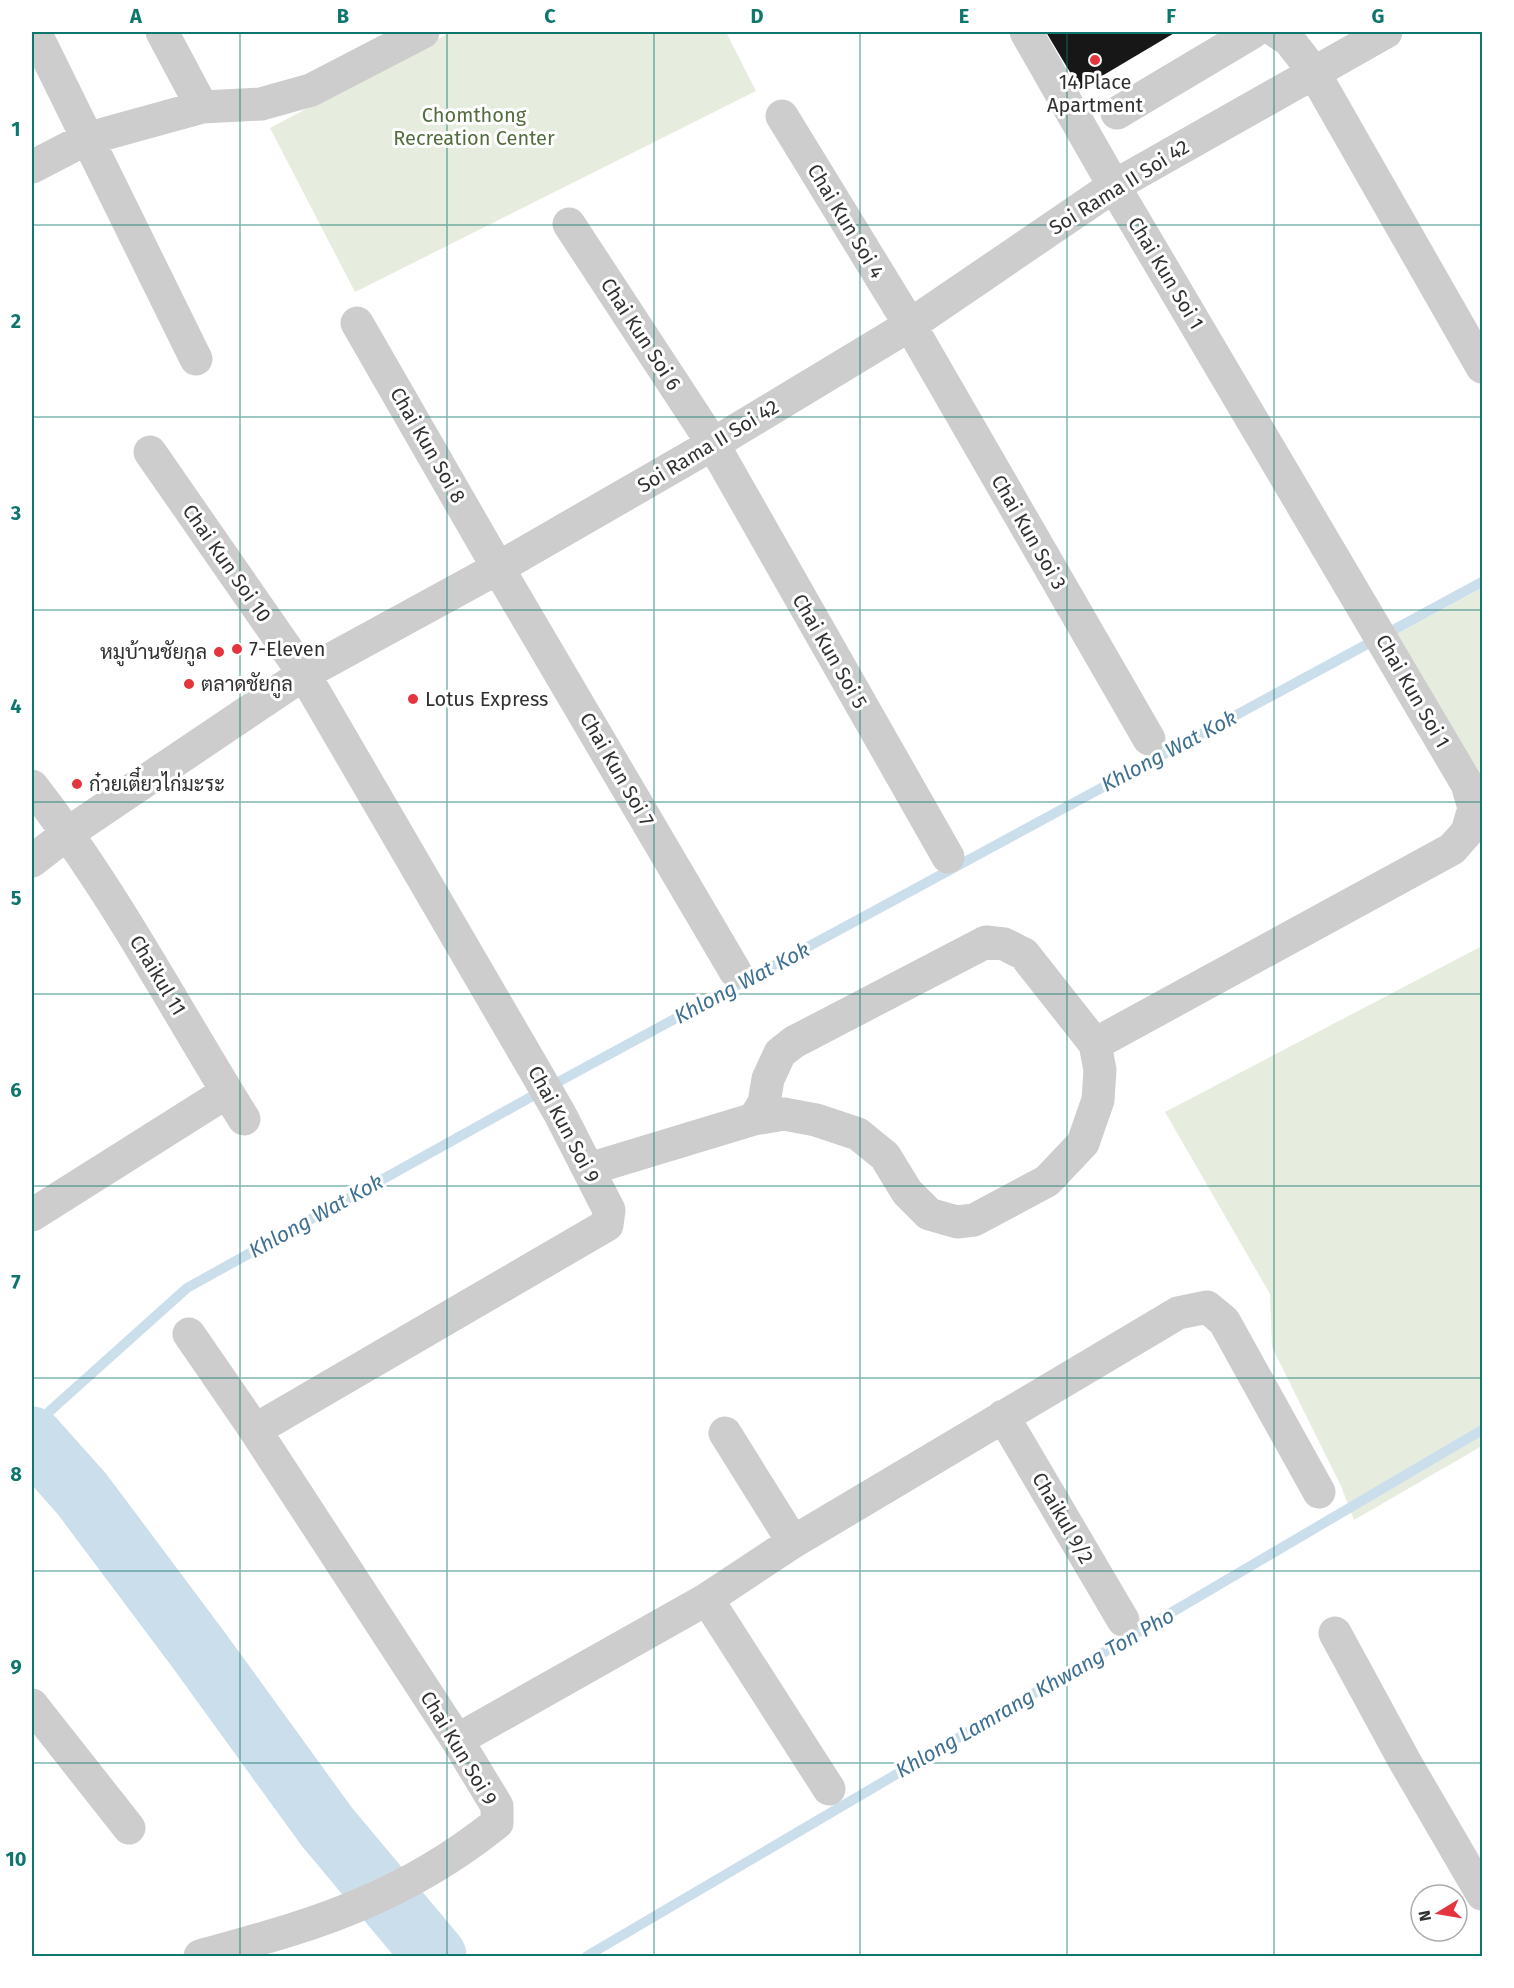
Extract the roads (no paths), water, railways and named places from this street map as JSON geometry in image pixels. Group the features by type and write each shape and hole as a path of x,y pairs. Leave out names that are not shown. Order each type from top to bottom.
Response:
{"street":[{"path":"35,32 196,359"},
{"path":"162,32 202,107"},
{"path":"32,167 86,139 202,107 261,104 311,90 423,32"},
{"name":"Chai Kun Soi 1","path":"1026,32 1114,186 1399,666 1467,784 1474,808 1467,832 1452,849 1095,1044"},
{"path":"1117,112 1253,32"},
{"path":"1277,32 1288,40 1313,71 1482,367"},
{"name":"Soi Rama II Soi 42","path":"32,861 68,833 304,674 498,568 713,444 910,325 1114,186 1313,71 1386,32"},
{"name":"Chai Kun Soi 4","path":"782,116 910,325"},
{"name":"Chai Kun Soi 6","path":"569,224 713,444"},
{"name":"Chai Kun Soi 8","path":"357,323 498,568"},
{"name":"Chai Kun Soi 3","path":"910,325 1149,739"},
{"name":"Chai Kun Soi 5","path":"713,444 948,857"},
{"name":"Chai Kun Soi 10","path":"150,452 304,674"},
{"name":"Chai Kun Soi 7","path":"498,568 735,971"},
{"name":"Chai Kun Soi 9","path":"255,1430 607,1225 609,1210 560,1114 304,674"},
{"name":"Chaikul 11","path":"32,786 68,833 138,941 244,1119"},
{"path":"589,1169 754,1119 784,1114 816,1120 858,1134 885,1156 908,1192 929,1214 957,1222 974,1220 1047,1181 1083,1143 1098,1100 1100,1070 1095,1044 1024,954 1004,944 986,942 794,1042 780,1053 768,1079 764,1102 754,1119"},
{"path":"32,1215 226,1092"},
{"path":"457,1740 707,1599 793,1542 1178,1313 1207,1307 1224,1321 1319,1492"},
{"name":"Chai Kun Soi 9","path":"189,1334 255,1430 457,1740 497,1806 497,1823 480,1837 423,1873 359,1905 247,1944 200,1956"},
{"name":"Chaikul 9/2","path":"1003,1416 1123,1620"},
{"path":"725,1433 793,1542"},
{"path":"707,1599 829,1789"},
{"path":"1335,1633 1404,1760 1482,1894"},
{"path":"32,1705 129,1828"}],"waterway":[{"name":"Khlong Wat Kok","path":"32,1427 187,1288 547,1088 1482,582"},
{"name":"Khlong Lamrang Khwang Ton Pho","path":"587,1956 1482,1430"},
{"path":"32,1438 82,1494 327,1827 435,1956"}],"place":[{"name":"14 Place Apartment","path":"1095,60"},
{"name":"7-Eleven","path":"237,649"},
{"name":"หมูบ้านชัยกูล","path":"219,652"},
{"name":"ตลาดชัยกูล","path":"189,684"},
{"name":"Lotus Express","path":"413,699"},
{"name":"ก๋วยเตี๋ยวไก่มะระ","path":"77,784"}],"park label":[{"name":"Chomthong Recreation Center","path":"474,126"}]}
